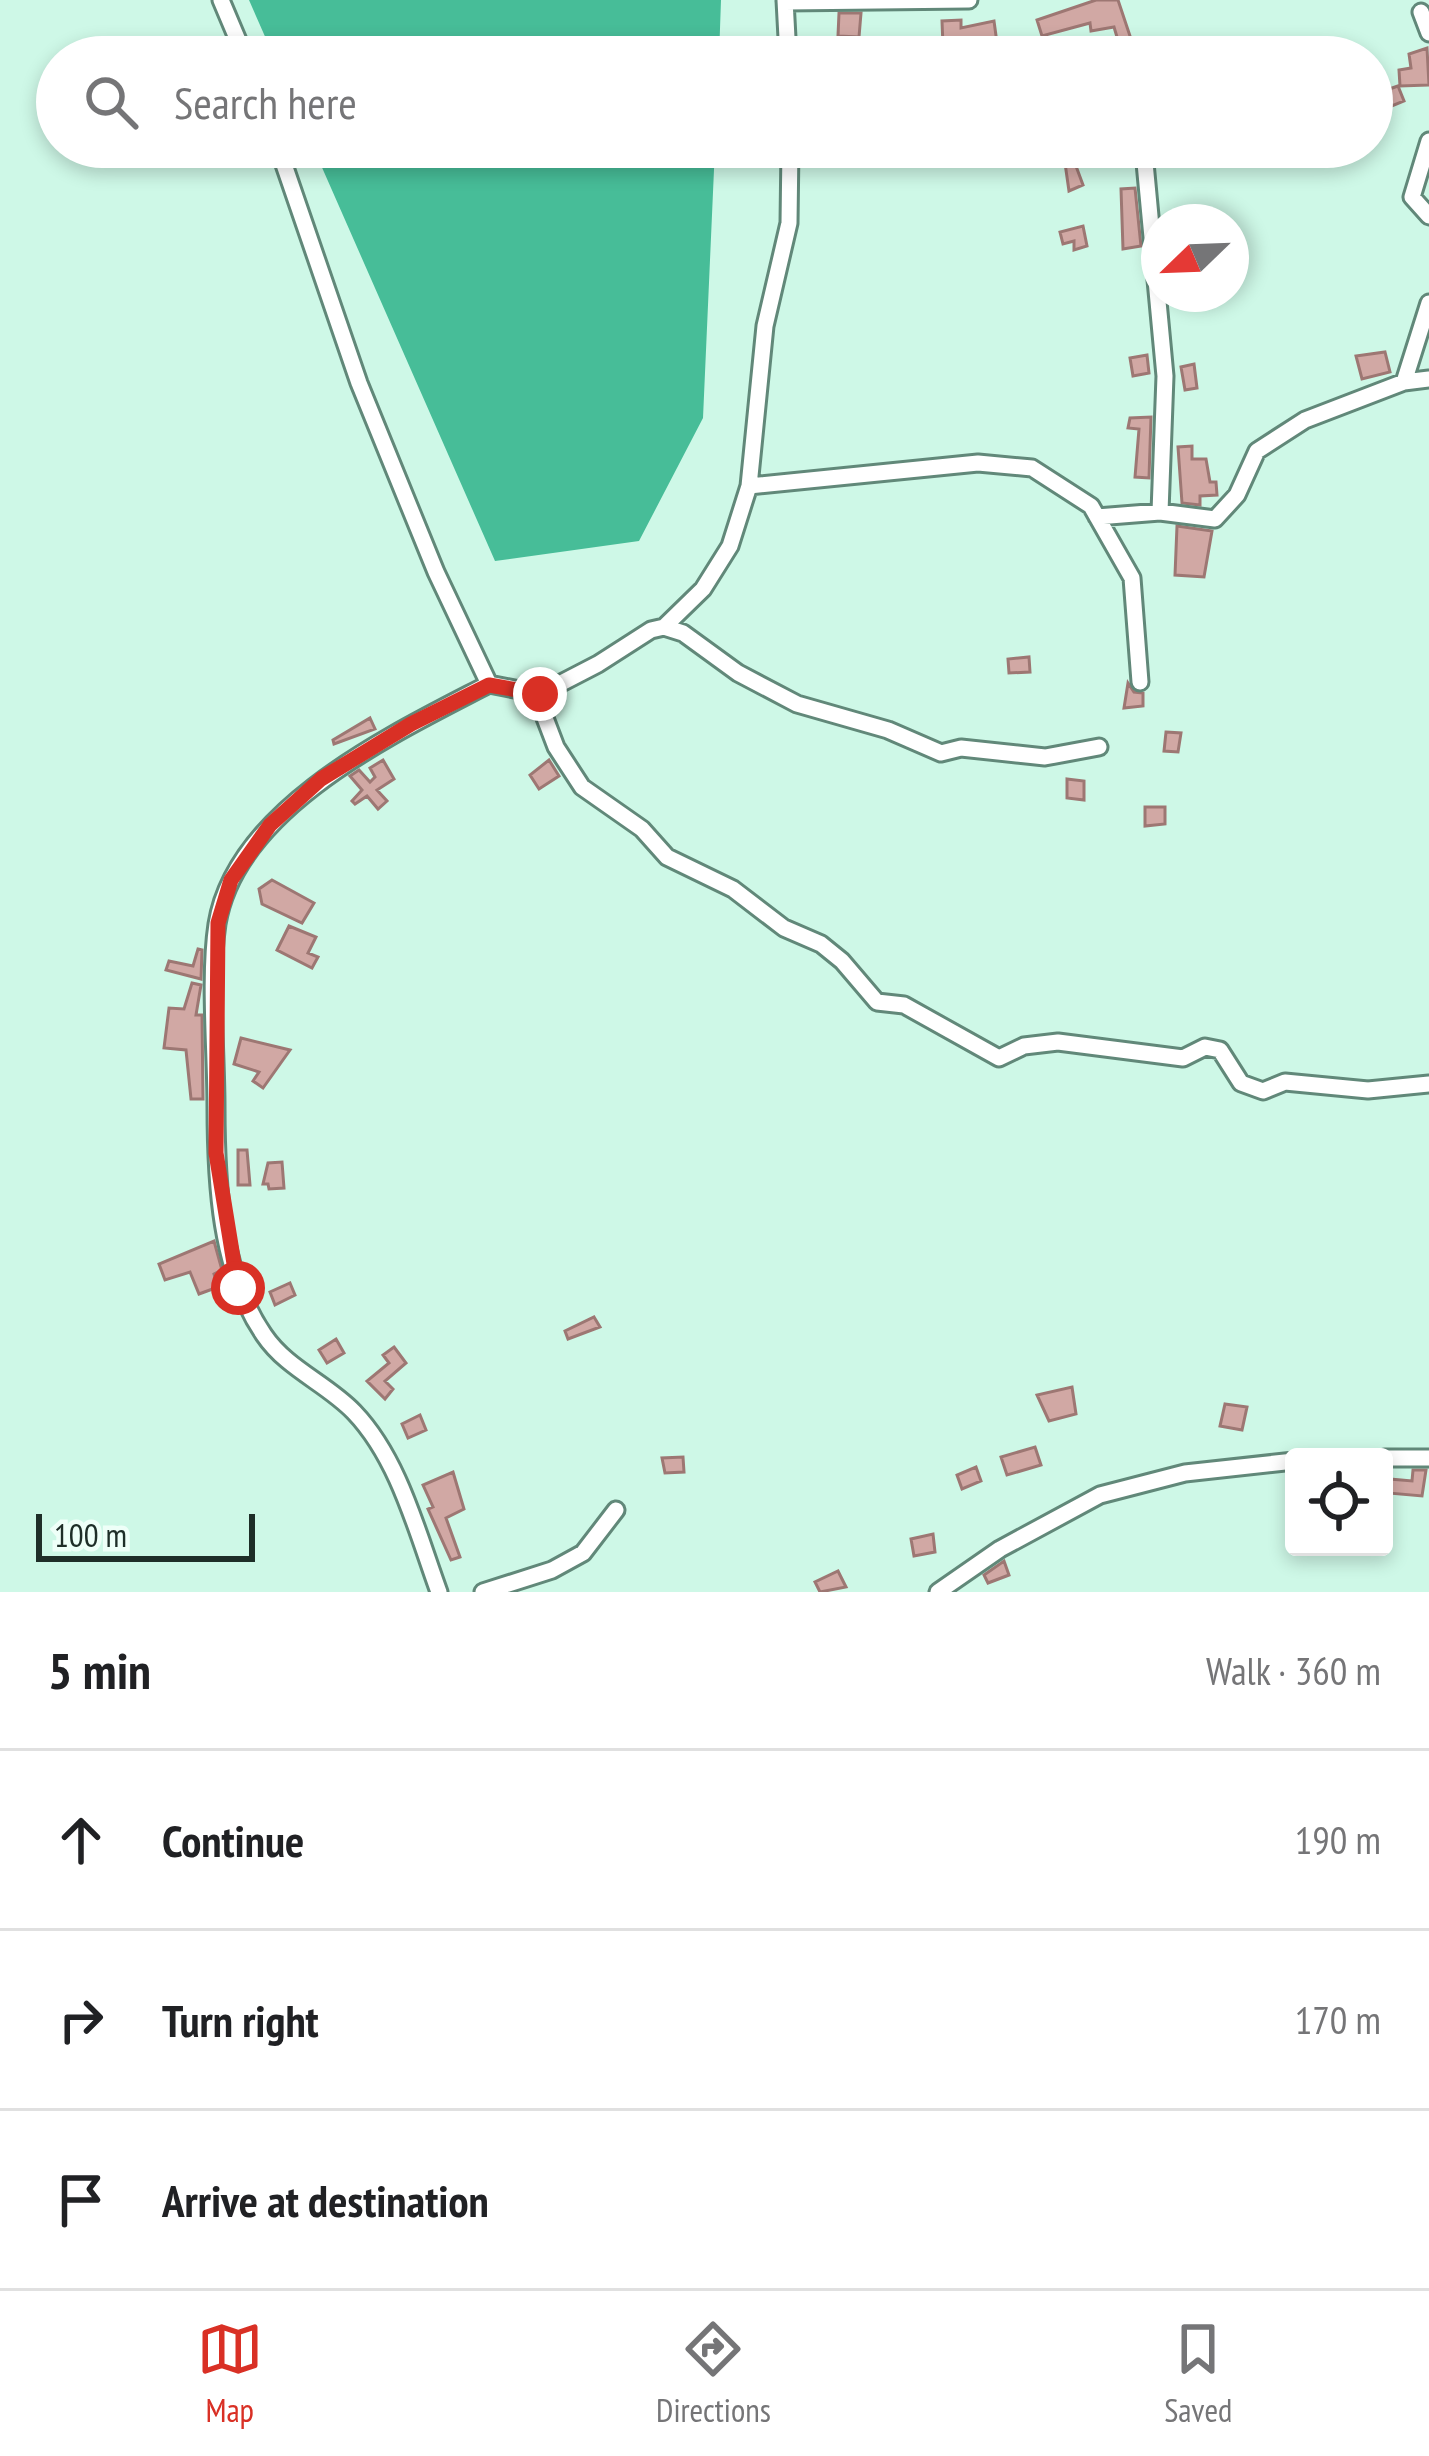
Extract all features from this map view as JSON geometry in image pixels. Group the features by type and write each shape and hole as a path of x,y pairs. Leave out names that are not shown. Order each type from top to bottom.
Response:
{"street":[{"path":"221,0 236,36"},
{"path":"787,36 785,1 969,0"},
{"path":"1421,12 1429,33"},
{"path":"1429,141 1412,197 1429,217"},
{"path":"285,168 358,383 436,572 489,685"},
{"path":"664,627 703,589 730,545 748,486 766,326 789,224 790,168"},
{"path":"1146,168 1165,376 1160,512"},
{"path":"1404,382 1429,303"},
{"path":"1097,517 1160,512 1215,519 1237,495 1257,451 1305,420 1404,382 1429,379"},
{"path":"748,486 978,463 1032,469 1091,506 1132,578 1140,682"},
{"path":"440,1592 384,1452 339,1398 284,1359 264,1335 238,1288 216,1153 218,923 231,880 270,825 321,779 411,724 489,685 540,694 664,627 683,633 738,673 797,704 888,730 941,753 961,748 1045,757 1099,747"},
{"path":"540,694 556,747 582,787 642,829 667,856 734,889 784,928 821,944 878,1002 904,1005 999,1058 1024,1046 1058,1042 1183,1058 1205,1047 1220,1050 1240,1083 1263,1091 1285,1082 1368,1090 1429,1084"},
{"path":"1393,1458 1429,1458"},
{"path":"938,1592 1000,1550 1100,1495 1185,1473 1285,1462"},
{"path":"483,1592 552,1570 584,1553 616,1510"}],"shaded area":[{"path":"249,0 721,0 720,36 265,36"},
{"path":"322,168 714,168 703,418 639,541 495,561"}],"building":[{"path":"1096,0 1118,0 1130,36 1117,36 1114,27 1091,31 1090,23 1042,36 1037,20"},
{"path":"839,13 861,13 859,36 838,36"},
{"path":"961,20 961,28 994,21 996,36 943,36 942,21"},
{"path":"1427,48 1429,85 1400,86 1399,70 1411,68 1409,54"},
{"path":"1398,86 1404,101 1393,106 1393,88"},
{"path":"1066,168 1077,168 1083,185 1069,191"},
{"path":"1135,188 1141,246 1123,249 1121,189"},
{"path":"1083,226 1087,246 1074,250 1074,241 1063,244 1060,232"},
{"path":"1385,352 1390,372 1362,379 1356,356"},
{"path":"1147,355 1149,373 1133,376 1130,358"},
{"path":"1194,364 1197,388 1185,390 1181,367"},
{"path":"1151,417 1149,478 1135,477 1139,429 1128,428 1130,418"},
{"path":"1192,446 1192,459 1206,459 1210,482 1216,482 1217,495 1200,496 1200,505 1182,503 1178,447"},
{"path":"1177,526 1212,531 1204,577 1175,575"},
{"path":"1029,657 1030,672 1009,673 1008,659"},
{"path":"1128,683 1134,692 1143,693 1143,706 1124,708"},
{"path":"370,718 375,729 334,744 333,740"},
{"path":"1166,732 1181,733 1178,752 1164,751"},
{"path":"383,760 394,779 377,790 387,801 378,809 367,796 355,804 352,801 362,790 350,776 359,770 370,782 375,777 370,768"},
{"path":"549,760 559,776 539,789 530,775"},
{"path":"1067,779 1084,781 1084,800 1067,798"},
{"path":"1145,807 1165,807 1165,824 1145,826"},
{"path":"272,880 314,903 302,923 262,904 259,889"},
{"path":"289,926 316,937 308,953 318,957 312,968 277,950"},
{"path":"198,949 202,950 201,979 166,970 169,961 193,966"},
{"path":"192,983 201,985 196,1015 202,1015 203,1099 191,1099 186,1050 164,1048 169,1008 184,1009"},
{"path":"241,1038 290,1050 263,1088 253,1081 259,1072 234,1064"},
{"path":"238,1150 247,1150 250,1185 238,1185"},
{"path":"282,1162 284,1188 269,1189 263,1184 268,1163"},
{"path":"214,1241 222,1270 214,1274 218,1287 199,1294 190,1272 165,1280 159,1264"},
{"path":"290,1283 295,1295 275,1305 270,1292"},
{"path":"594,1317 600,1327 568,1339 565,1331"},
{"path":"336,1339 344,1353 327,1363 319,1350"},
{"path":"394,1347 406,1363 385,1381 393,1389 385,1399 367,1381 389,1363 383,1355"},
{"path":"1072,1387 1076,1414 1049,1421 1037,1395"},
{"path":"1225,1404 1247,1407 1242,1430 1220,1426"},
{"path":"420,1415 426,1430 408,1438 402,1424"},
{"path":"1035,1447 1041,1465 1007,1475 1001,1457"},
{"path":"683,1457 684,1472 665,1473 662,1458"},
{"path":"976,1467 981,1481 962,1489 957,1475"},
{"path":"1413,1470 1426,1470 1422,1496 1393,1493 1393,1479 1412,1481"},
{"path":"453,1472 464,1509 446,1518 460,1557 451,1560 428,1509 433,1507 423,1485"},
{"path":"933,1534 935,1552 914,1556 911,1539"},
{"path":"1004,1561 1009,1575 988,1583 984,1575"},
{"path":"838,1571 846,1587 820,1592 815,1582"}],"route":[{"path":"238,1288 216,1153 218,923 231,880 270,825 321,779 411,724 489,685 540,694"}]}
